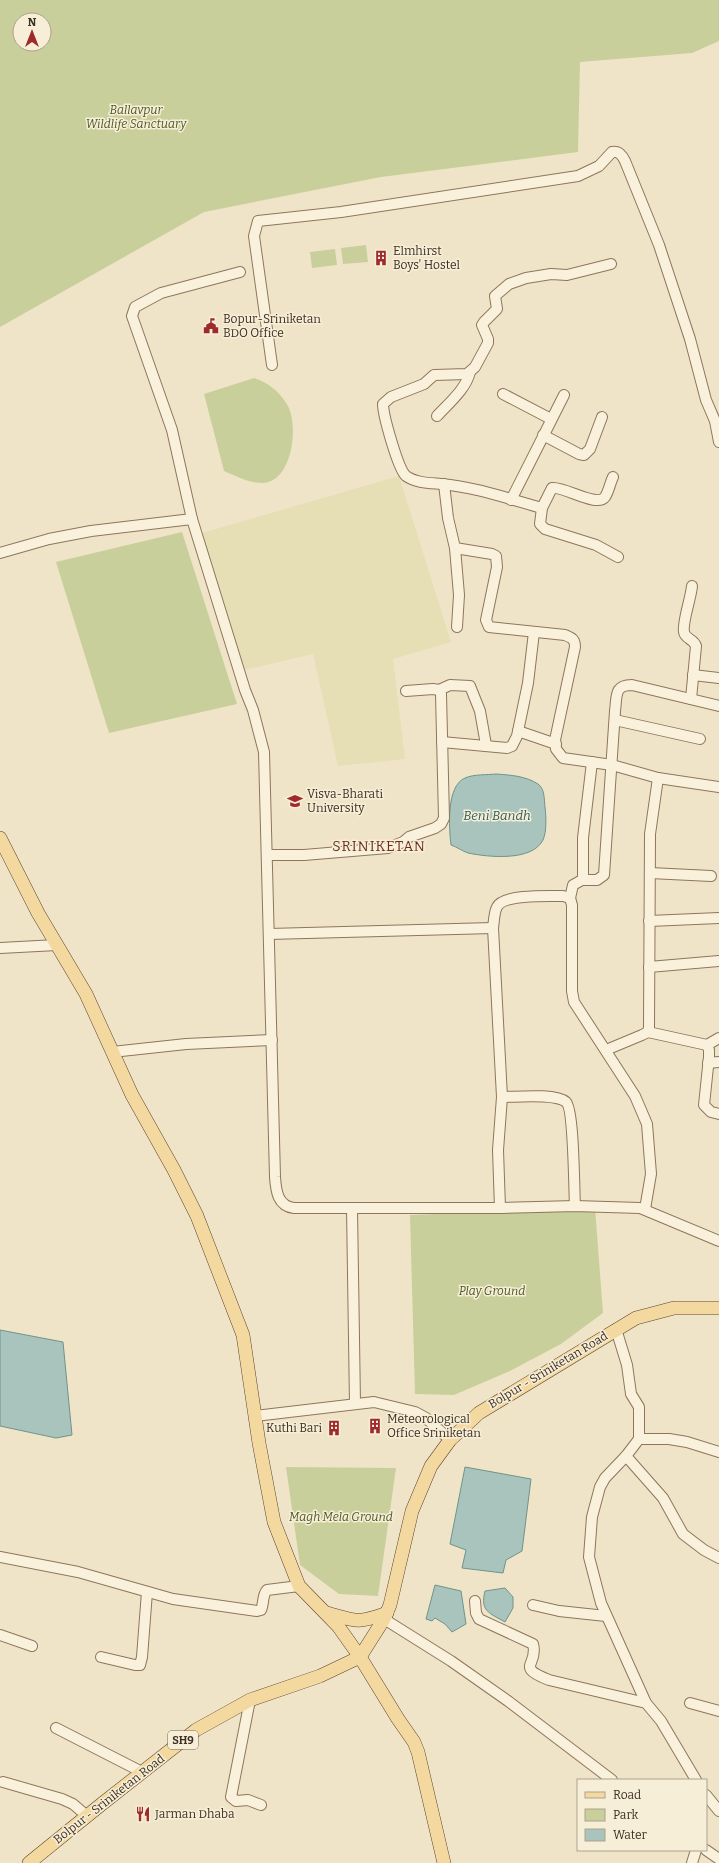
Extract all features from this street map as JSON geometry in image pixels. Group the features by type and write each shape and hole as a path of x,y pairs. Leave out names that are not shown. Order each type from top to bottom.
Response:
{"main road":[{"path":"0,838 38,913 86,994 132,1095 174,1170 197,1216 243,1335 255,1416 274,1522 299,1586 338,1626 360,1657 414,1742 418,1752 444,1863"},
{"name":"Bolpur - Sriniketan Road","path":"29,1863 196,1730 250,1700 320,1676 360,1657 386,1616 412,1510 431,1466 450,1440 479,1413 636,1318 674,1308 719,1308"},
{"path":"326,1613 356,1621 386,1616"}],"street":[{"path":"272,365 254,236 258,220 341,212 578,176 599,166 612,152 617,152 622,155 625,161 660,245 690,340 706,400 715,421 719,442"},
{"path":"542,508 460,486 419,482 405,474 400,466 388,429 383,404 391,397 424,384 434,375 462,375 470,372 475,367 488,343 483,324 497,309 494,296 514,282 526,278 551,274 568,275 611,264"},
{"path":"240,272 160,293 135,307 132,316 172,430 192,519 245,690 253,710 264,752 276,1177 279,1200 288,1208 500,1208 575,1206 645,1209 719,1241"},
{"path":"437,416 464,386 470,372"},
{"path":"503,394 551,419"},
{"path":"511,500 564,395"},
{"path":"543,435 579,454 584,455 590,449 602,416"},
{"path":"613,476 604,498 601,500 594,500 555,488 550,490 542,508 540,524 545,529 596,546 618,557"},
{"path":"444,484 448,518 455,548 459,595 457,627"},
{"path":"0,553 49,539 91,531 192,519"},
{"path":"455,548 496,556 498,562 486,620 489,627 565,635 572,638 575,642 556,744 558,753 563,758 612,765 658,778 719,787"},
{"path":"691,699 695,643 686,636 684,630 692,586"},
{"path":"442,742 507,748 512,746 518,732 528,683 534,632"},
{"path":"693,676 719,678"},
{"path":"406,690 439,690 450,685 470,686 480,711 486,745"},
{"path":"645,1209 651,1174 647,1124 638,1101 574,1002 572,992 572,905 570,898 573,885 582,880 596,880 604,875 617,693 623,685 632,685 719,706"},
{"path":"267,855 304,855 388,848 403,842 409,837 435,828 441,824 444,818 442,700 439,690"},
{"path":"615,720 700,739"},
{"path":"518,732 556,744"},
{"path":"582,880 583,838 592,762"},
{"path":"648,1032 650,834 658,778"},
{"path":"650,873 711,876"},
{"path":"500,1208 498,1150 502,1097 494,928 497,907 502,901 512,898 556,896 570,898"},
{"path":"649,921 719,918"},
{"path":"269,934 494,928"},
{"path":"0,948 57,945"},
{"path":"649,966 719,961"},
{"path":"606,1050 648,1032 707,1045 719,1038"},
{"path":"112,1052 186,1044 272,1040"},
{"path":"707,1045 709,1050 704,1106 711,1112 719,1114"},
{"path":"708,1063 719,1062"},
{"path":"502,1097 555,1097 565,1101 569,1106 572,1122 575,1206"},
{"path":"352,1208 355,1404"},
{"path":"616,1329 627,1365 631,1394 640,1407 639,1439 626,1456 605,1478 597,1495 592,1517 590,1562 606,1616 646,1703 661,1721 695,1779"},
{"path":"255,1416 374,1402 415,1412 426,1418 450,1440"},
{"path":"639,1439 669,1439 687,1442 719,1452"},
{"path":"626,1456 663,1498 684,1534 704,1550 719,1558"},
{"path":"0,1557 78,1572 173,1599 257,1611 261,1610 267,1590 299,1586"},
{"path":"101,1657 135,1666 140,1665 142,1657 147,1592"},
{"path":"475,1601 476,1613 479,1619 532,1644 534,1648 529,1666 530,1671 534,1674 549,1680 646,1703"},
{"path":"532,1605 559,1611 606,1616"},
{"path":"386,1616 508,1701 611,1779"},
{"path":"0,1634 32,1646"},
{"path":"250,1700 231,1797 236,1801 251,1800 261,1805"},
{"path":"690,1703 719,1712"},
{"path":"56,1728 142,1772"},
{"path":"3,1782 62,1799 73,1804 87,1816"},
{"path":"707,1796 719,1811"},
{"path":"707,1850 718,1856"},
{"path":"692,1863 696,1851"}],"shaded area":[{"path":"399,476 451,642 393,659 405,759 338,766 313,654 244,670 202,533"}],"green space":[{"name":"Ballavpur Wildlife Sanctuary","path":"0,0 719,0 719,41 692,53 580,62 578,152 381,177 204,212 0,327"},
{"path":"366,245 368,262 343,264 341,248"},
{"path":"335,249 337,265 312,268 310,252"},
{"path":"254,378 269,385 278,392 288,406 293,427 293,440 286,464 280,474 272,481 262,483 247,481 224,471 204,394"},
{"path":"182,532 237,704 109,733 56,562"},
{"name":"Play Ground","path":"595,1208 603,1313 561,1344 510,1371 454,1395 415,1394 410,1215"},
{"name":"Magh Mela Ground","path":"286,1467 396,1468 378,1596 339,1594 300,1565"}],"water":[{"name":"Beni Bandh","path":"496,774 512,775 528,779 538,784 542,789 544,794 546,815 545,832 543,840 537,847 529,852 519,855 486,856 468,853 451,845 450,808 455,789 459,782 472,776"},
{"path":"0,1330 63,1342 72,1435 56,1438 0,1426"},
{"path":"465,1467 531,1479 522,1551 506,1560 503,1573 462,1568 466,1550 450,1544"},
{"path":"435,1585 461,1591 466,1624 452,1632 445,1624 435,1618 432,1621 426,1619"},
{"path":"505,1588 513,1597 513,1608 505,1622 487,1611 484,1598 485,1591"}],"place":[{"name":"Elmhirst Boys' Hostel","path":"381,258"},
{"name":"Bopur-Sriniketan BDO Office","path":"211,326"},
{"name":"Visva-Bharati University","path":"295,801"},
{"name":"Meteorological Office Sriniketan","path":"375,1426"},
{"name":"Kuthi Bari","path":"334,1428"},
{"name":"Jarman Dhaba","path":"143,1814"}],"district":[{"name":"SRINIKETAN","path":"379,846"}]}
